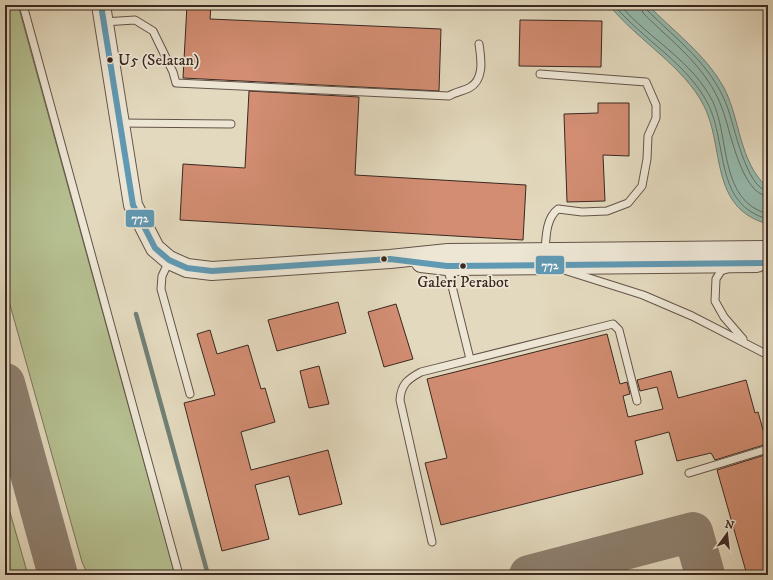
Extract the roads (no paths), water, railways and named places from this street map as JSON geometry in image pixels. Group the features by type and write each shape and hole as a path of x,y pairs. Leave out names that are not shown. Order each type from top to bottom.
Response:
{"street":[{"path":"102,14 133,204 155,248 169,260 187,268 212,271 390,259 448,253 548,259 768,263"},
{"path":"390,259 446,266 548,259 768,250"}],"lane":[{"path":"23,5 179,575"},
{"path":"102,14 135,20 154,31 173,72 176,83 449,96 470,87 477,81 482,65 479,44"},
{"path":"540,74 646,82 656,105 656,118 648,136 647,158 642,186 628,203 607,211 582,212 558,209 553,213 548,223 548,259 643,295 692,316 768,355"},
{"path":"119,123 232,124"},
{"path":"169,260 162,276 161,289 190,394"},
{"path":"744,263 722,271 716,279 715,300 724,317 747,343"},
{"path":"446,266 470,359"},
{"path":"432,542 400,400 400,391 405,382 421,372 613,324 619,330 637,401"},
{"path":"689,473 768,449"}],"water":[{"path":"609,5 648,5 698,53 716,74 729,99 745,153 758,177 768,188 768,224 749,216 736,205 727,191 710,122 704,106 696,92 673,66 620,18"}],"waterway":[{"path":"136,314 208,575"}],"place":[{"name":"U5 (Selatan)","path":"110,60"},
{"name":"Galeri Perabot","path":"463,266"}]}
